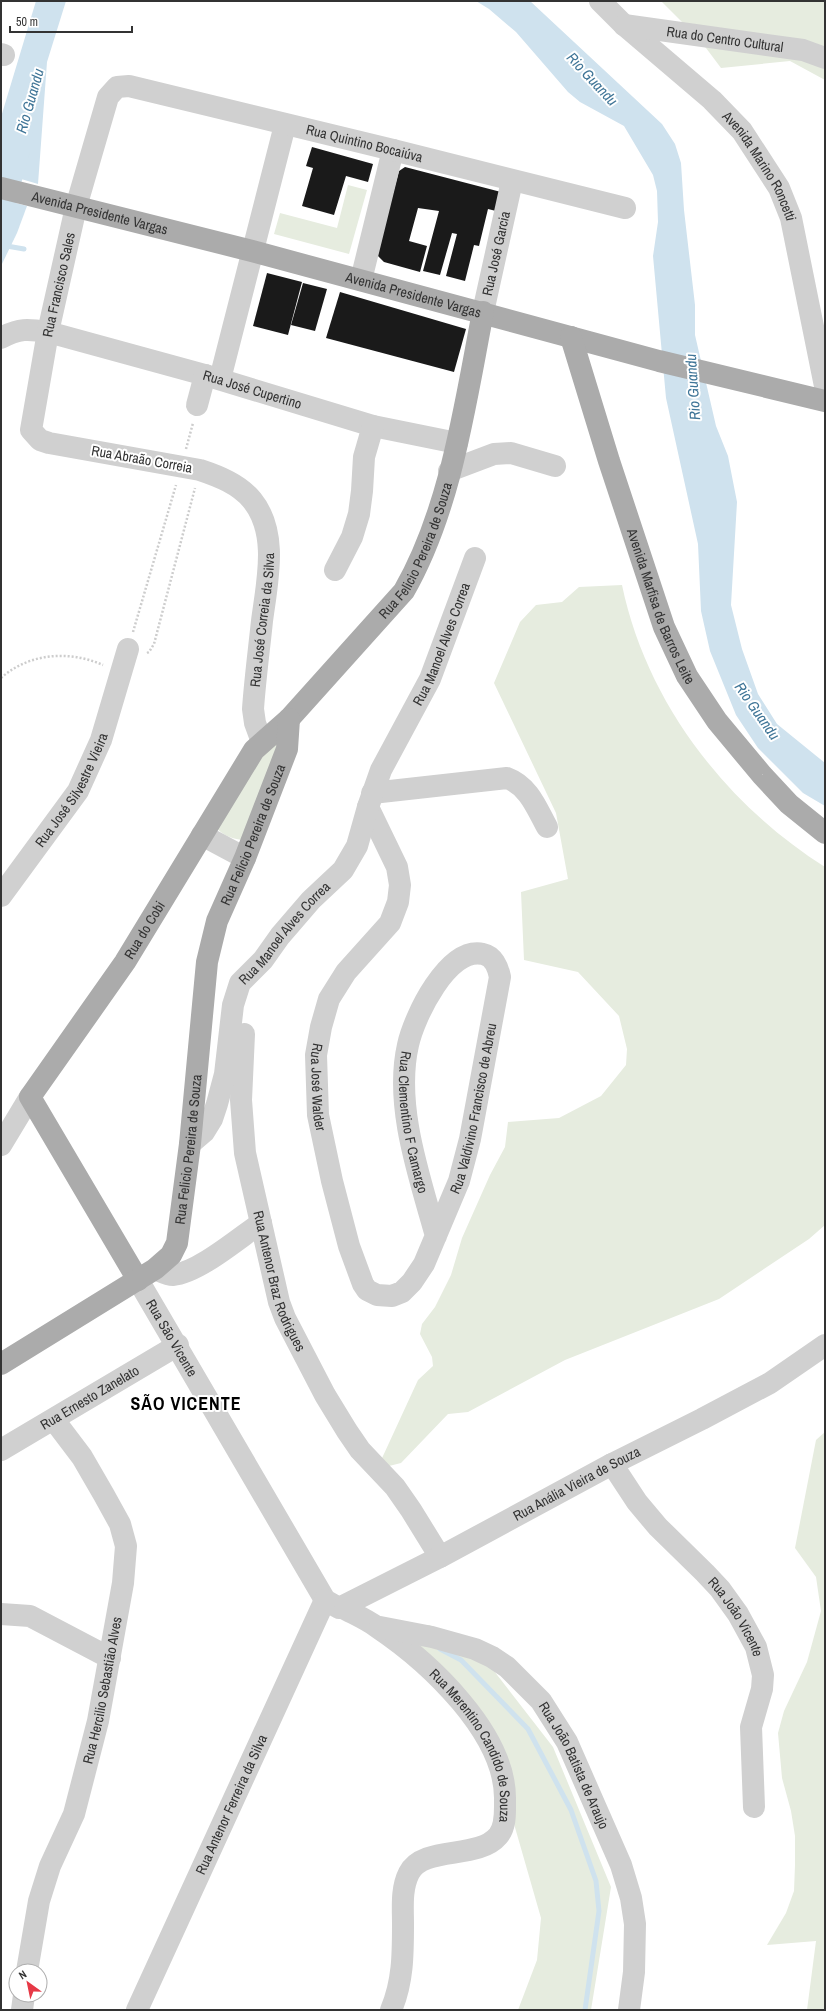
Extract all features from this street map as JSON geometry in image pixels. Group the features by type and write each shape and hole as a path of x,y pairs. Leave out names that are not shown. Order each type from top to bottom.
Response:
{"main road":[{"name":"Avenida Presidente Vargas","path":"1,188 252,251 483,312 659,361 825,401"},
{"name":"Rua José Garcia","path":"457,443 483,312"},
{"name":"Avenida Marfisa de Barros Leite","path":"571,337 609,461 664,627 687,676 717,721 762,775 789,804 825,833"},
{"name":"Rua Felicio Pereira de Souza","path":"1,1364 147,1275 171,1255 177,1243 190,1144 207,962 217,921 245,858 287,750 289,719 404,591 417,568 426,547 457,443"},
{"name":"Rua do Cobi","path":"30,1097 124,962 244,764 262,742 289,719"},
{"name":"Rua São Vicente","path":"30,1097 147,1275"}],"street":[{"name":"Avenida Marino Roncetti","path":"600,1 624,25 712,100 742,131 779,188 791,218 825,386"},
{"name":"Rua do Centro Cultural","path":"624,25 803,50 825,58"},
{"name":"Rua Quintino Bocaiúva","path":"108,97 117,88 129,86 625,208"},
{"name":"Rua Francisco Sales","path":"31,428 48,332 76,207 108,97"},
{"path":"197,405 212,377 252,251 285,125"},
{"path":"361,280 393,150"},
{"name":"Rua José Garcia","path":"483,312 512,180"},
{"name":"Rua José Cupertino","path":"1,338 22,329 48,332 212,377 373,426 457,443"},
{"path":"335,570 352,537 359,514 364,457 373,426"},
{"name":"Rua Abraão Correia","path":"31,428 35,436 49,443 191,467 220,477 238,487 252,500"},
{"path":"449,471 494,454 511,453 555,466"},
{"name":"Rua José Correia da Silva","path":"252,500 266,530 269,551 268,578 253,709 255,723 262,742"},
{"name":"Rua Manoel Alves Correa","path":"190,1144 204,1132 212,1119 225,1074 236,992 244,978 259,965 297,916 343,870 357,846 370,800 381,770 433,672 475,558"},
{"name":"Rua José Silvestre Vieira","path":"1,896 78,791 101,740 128,649"},
{"path":"370,800 507,778 521,786 528,794 547,827"},
{"name":"Rua José Walder","path":"370,800 397,868 400,885 398,902 390,923 346,972 329,999 321,1027 316,1055 318,1114 349,1246 363,1284 367,1290 384,1297 402,1292 412,1282 424,1264 436,1236"},
{"path":"202,835 245,858"},
{"name":"Rua Clementino F Camargo","path":"436,1236 418,1171 406,1114 404,1075 408,1045 419,1013 430,991 457,961 473,953 487,955 494,961 499,970 500,977"},
{"name":"Rua Antenor Braz Rodrigues","path":"259,965 249,996 242,1057 241,1100 245,1153 279,1302 285,1318 325,1396 356,1444 395,1487 411,1510 440,1558"},
{"name":"Rua Valdivino Francisco de Abreu","path":"436,1236 459,1181 470,1139 500,977"},
{"name":"Rua do Cobi","path":"1,1145 30,1097"},
{"path":"147,1275 170,1275 190,1269 221,1251 260,1223"},
{"name":"Rua São Vicente","path":"147,1275 178,1345 334,1604"},
{"name":"Rua Ernesto Zanelato","path":"1,1450 54,1420 178,1345"},
{"name":"Rua Anália Vieira de Souza","path":"334,1604 440,1558 612,1464 770,1383 825,1345"},
{"name":"Rua Hercilio Sebastião Alves","path":"27,1963 39,1901 50,1866 74,1814 98,1721 123,1583 126,1546 120,1524 104,1495 82,1457 54,1420"},
{"name":"Rua João Vicente","path":"612,1464 637,1502 658,1527 720,1589 738,1614 756,1647 763,1675 762,1689 751,1727 754,1807"},
{"name":"Rua Merentino Candido de Souza","path":"334,1604 377,1626 415,1656 438,1677 467,1708 496,1753 502,1768 506,1788 503,1825 498,1836 478,1848 426,1859 417,1864 408,1875 404,1893 403,1955 400,1986 391,2010"},
{"name":"Rua Antenor Ferreira da Silva","path":"137,2010 334,1604"},
{"path":"1,1614 30,1616 110,1658"},
{"name":"Rua João Batista de Araujo","path":"377,1626 432,1637 475,1649 492,1657 507,1667 541,1701 566,1742 621,1866 631,1898 635,1924 634,1972 629,2010"}],"path":[{"path":"191,467 128,649 147,653 154,644 191,467 197,405"},
{"path":"1,678 15,668 37,658 57,655 77,657 97,662 120,672"}],"shaded area":[{"path":"661,1 825,1 825,80 790,61 721,68 700,40"},
{"path":"348,185 367,190 349,254 274,234 280,213 337,228"},
{"path":"622,585 634,628 650,669 670,709 695,746 723,781 754,813 789,842 825,867 825,1225 809,1239 719,1299 565,1360 468,1412 448,1414 401,1463 377,1469 418,1380 433,1366 432,1357 420,1334 422,1324 435,1307 451,1275 462,1238 490,1175 505,1147 508,1122 559,1118 601,1096 626,1065 627,1049 619,1016 578,972 524,960 521,892 568,879 556,813 494,683 520,622 536,605 562,602 579,587"},
{"path":"277,742 278,747 245,840 232,838 225,835 215,827 258,755"},
{"path":"825,1432 825,2010 807,2010 816,1941 767,1945 786,1913 794,1891 795,1836 791,1811 782,1778 778,1733 784,1711 807,1662 821,1611 816,1577 795,1548 816,1440"},
{"path":"429,1625 470,1640 553,1747 611,1887 591,2010 518,2010 537,1960 541,1918 512,1817 503,1755 401,1630"}],"water":[{"path":"36,1 66,1 47,62 38,184 1,173 1,117"},
{"path":"476,1 530,1 662,124 675,144 681,163 684,210 695,305 695,335 716,426 728,456 737,502 731,605 742,649 758,694 777,724 825,763 825,806 803,793 758,748 736,715 710,651 701,611 698,544 666,398 653,256 658,222 657,191 653,175 624,126 580,102 568,92 516,32 489,9"},
{"path":"1,199 27,206 17,233 1,266"}],"building":[{"path":"312,147 373,164 368,182 346,176 334,215 302,206 313,168 306,166"},
{"path":"405,167 501,192 496,211 488,209 479,246 474,245 465,281 446,276 457,234 452,233 440,275 423,271 439,211 418,208 409,241 427,246 420,272 384,262 378,256 377,252 399,171"},
{"path":"267,273 302,282 288,335 253,326"},
{"path":"303,283 327,289 315,331 291,325"},
{"path":"340,292 466,329 454,372 326,338"}],"waterway":[{"name":"Rio Guandu","path":"1,202 19,137"},
{"path":"1,245 24,249"},
{"path":"440,1649 461,1660 528,1729 571,1810 596,1881 599,1911 585,2010"}],"district":[{"name":"SÃO VICENTE","path":"186,1404"}]}
